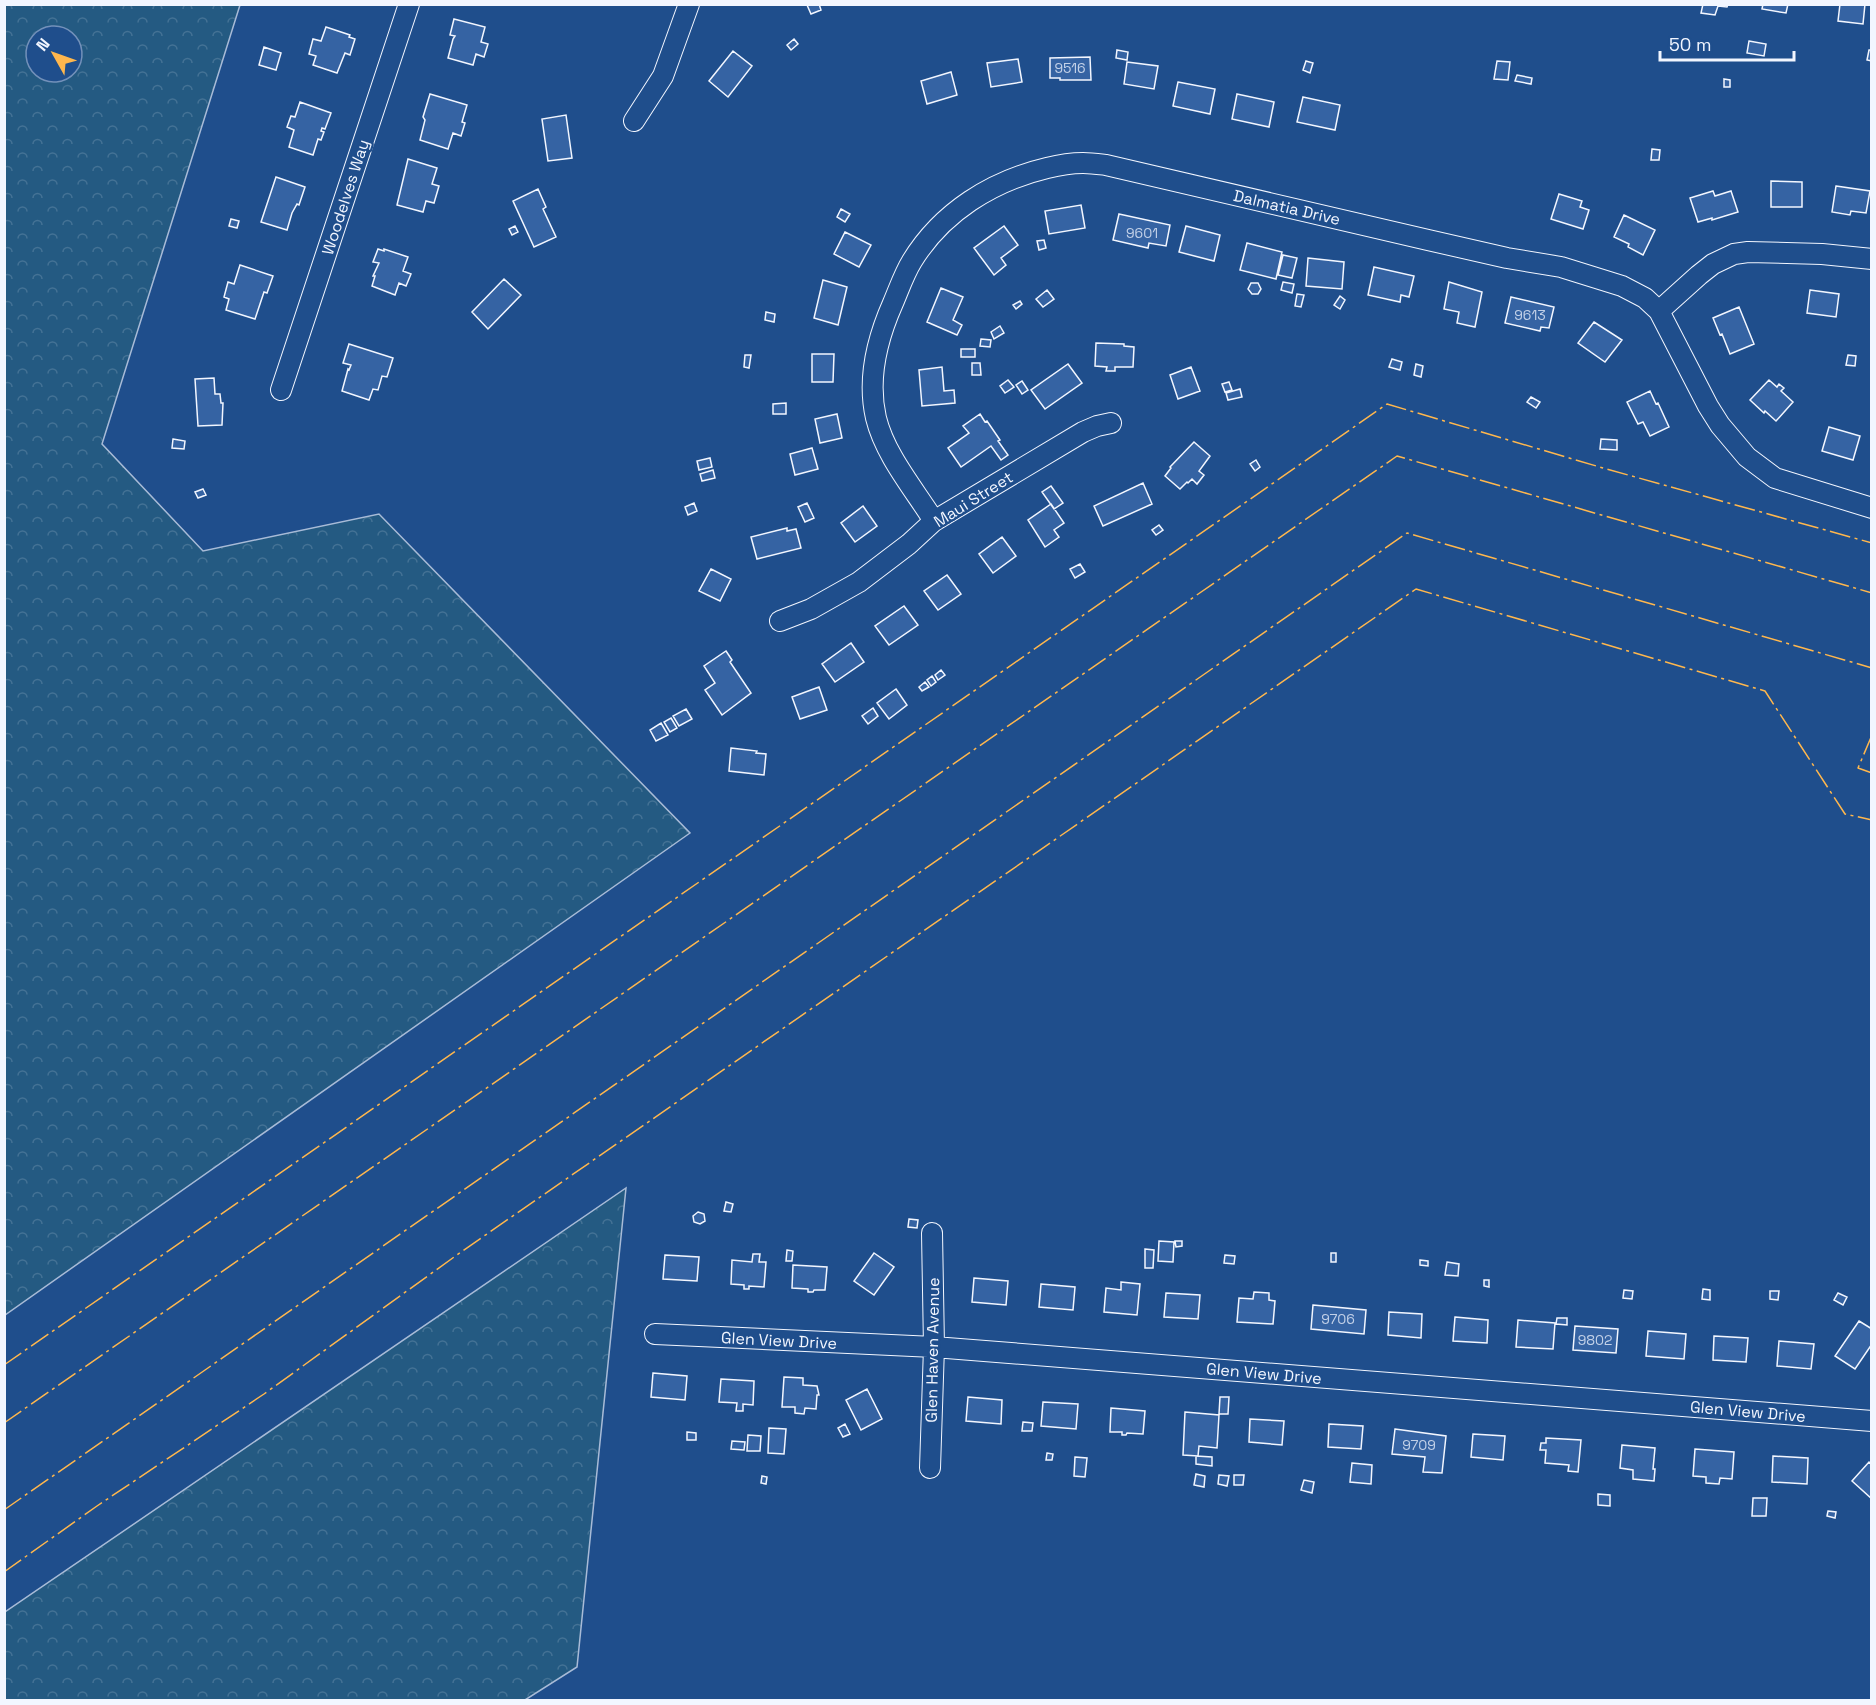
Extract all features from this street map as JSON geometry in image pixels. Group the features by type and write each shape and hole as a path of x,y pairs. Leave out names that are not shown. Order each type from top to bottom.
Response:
{"street":[{"name":"Woodelves Way","path":"281,390 409,4"},
{"path":"634,121 663,76 688,4"},
{"name":"Dalmatia Drive","path":"934,521 892,456 876,418 873,398 873,365 888,314 912,261 947,219 962,205 1006,180 1030,172 1073,164 1106,165 1428,240 1561,267 1622,286 1645,298 1659,311 1708,406 1720,425 1747,457 1775,478 1872,508"},
{"path":"1659,311 1713,264 1734,254 1748,252 1822,254 1872,259"},
{"name":"Maui Street","path":"780,621 811,609 859,582 909,544 934,521 1083,432 1110,423"},
{"name":"Glen Haven Avenue","path":"930,1468 934,1347 932,1233"},
{"name":"Glen View Drive","path":"655,1334 934,1347 1872,1421"}],"green space":[{"path":"5,4 240,5 102,444 203,551 379,514 690,833 5,1315"},
{"path":"626,1188 577,1667 525,1700 5,1700 5,1612"}],"building":[{"path":"819,4 821,10 811,14 807,5"},
{"path":"1703,4 1728,4 1727,7 1718,6 1715,15 1701,13"},
{"path":"1763,4 1788,4 1786,13 1762,9"},
{"path":"1840,4 1865,4 1863,24 1838,21"},
{"path":"454,19 485,27 481,42 488,44 484,57 476,54 473,65 448,58 455,36 450,35"},
{"path":"326,27 355,39 350,55 345,53 337,73 313,65 316,56 309,54 313,39 321,41"},
{"path":"794,39 798,44 791,50 787,45"},
{"path":"1749,41 1766,44 1764,56 1747,53"},
{"path":"264,47 281,53 276,70 259,65"},
{"path":"1117,50 1128,52 1127,60 1116,58"},
{"path":"1869,50 1872,50 1872,61 1867,60"},
{"path":"733,51 752,66 728,97 709,81"},
{"path":"1090,57 1091,80 1050,78 1050,58"},
{"path":"1018,59 1022,82 991,87 987,63"},
{"path":"1306,61 1313,63 1310,73 1303,70"},
{"path":"1497,61 1510,62 1508,80 1494,79"},
{"path":"1127,62 1158,66 1154,89 1124,84"},
{"path":"951,72 957,95 927,104 921,81"},
{"path":"1517,75 1532,78 1531,84 1515,81"},
{"path":"1724,79 1730,80 1730,87 1724,87"},
{"path":"1178,82 1215,89 1210,114 1173,106"},
{"path":"430,94 467,105 461,136 453,133 448,149 420,140 425,120 423,117"},
{"path":"1237,94 1274,102 1269,127 1232,119"},
{"path":"1303,97 1340,105 1335,130 1297,122"},
{"path":"300,102 331,113 325,129 322,128 321,131 324,132 321,140 318,139 313,155 289,147 294,130 287,127 291,116 295,117"},
{"path":"566,115 572,158 548,161 542,119"},
{"path":"1652,149 1660,150 1659,160 1651,160"},
{"path":"408,159 437,168 432,184 439,186 434,203 426,201 423,212 397,205"},
{"path":"276,177 305,187 299,205 297,204 292,213 287,230 261,222"},
{"path":"1771,181 1802,182 1802,207 1771,207"},
{"path":"1836,186 1870,191 1866,213 1851,211 1850,215 1832,212"},
{"path":"538,189 546,207 543,209 556,237 534,247 513,201"},
{"path":"1713,191 1715,196 1731,191 1738,212 1698,222 1690,198"},
{"path":"1559,194 1582,201 1580,207 1589,210 1583,229 1551,219"},
{"path":"1081,205 1085,228 1049,234 1045,211"},
{"path":"841,209 850,214 845,222 837,217"},
{"path":"1119,214 1170,225 1166,246 1149,243 1148,248 1113,240"},
{"path":"1624,215 1655,230 1643,255 1628,247 1629,244 1614,237"},
{"path":"231,219 239,221 237,228 229,226"},
{"path":"515,226 518,232 512,235 509,229"},
{"path":"1004,226 1018,245 1001,258 1006,265 994,275 974,248"},
{"path":"1186,226 1220,235 1214,261 1179,252"},
{"path":"845,232 871,245 859,267 834,254"},
{"path":"1044,240 1046,248 1039,250 1037,241"},
{"path":"1247,243 1282,252 1276,279 1240,270"},
{"path":"378,249 408,257 403,271 411,274 406,286 399,283 395,295 372,286 375,276 373,276 379,263 373,262"},
{"path":"1283,255 1297,258 1292,278 1278,275"},
{"path":"1308,258 1344,262 1342,289 1306,286"},
{"path":"240,265 273,276 267,293 264,292 255,319 226,310 229,299 224,297 228,282 234,284"},
{"path":"1374,267 1414,276 1409,297 1401,295 1400,302 1368,295"},
{"path":"504,279 521,295 488,329 472,312"},
{"path":"823,280 847,287 838,325 814,318"},
{"path":"1283,282 1294,284 1292,293 1281,290"},
{"path":"1449,282 1482,292 1475,327 1457,323 1459,312 1444,309"},
{"path":"1251,283 1258,283 1261,289 1258,294 1252,294 1248,289"},
{"path":"941,288 963,297 953,320 962,325 957,335 927,322"},
{"path":"1047,290 1054,299 1043,307 1036,299"},
{"path":"1810,290 1839,294 1836,317 1807,313"},
{"path":"1297,294 1304,295 1301,307 1295,306"},
{"path":"1340,296 1345,300 1340,309 1334,305"},
{"path":"1511,297 1554,307 1549,328 1541,327 1540,331 1505,323"},
{"path":"1020,301 1022,304 1016,309 1013,305"},
{"path":"1739,307 1754,344 1730,354 1713,318"},
{"path":"766,312 775,314 774,322 765,320"},
{"path":"1594,322 1622,340 1605,362 1578,343"},
{"path":"1000,326 1004,333 994,339 991,332"},
{"path":"981,339 991,340 990,347 980,346"},
{"path":"1096,343 1124,344 1124,346 1134,347 1133,367 1115,367 1115,371 1106,371 1107,367 1095,366"},
{"path":"349,344 393,358 387,377 382,376 378,390 373,389 369,400 342,391 351,365 343,363"},
{"path":"961,349 975,349 975,357 961,357"},
{"path":"812,354 834,354 833,382 812,382"},
{"path":"745,355 751,355 749,368 744,367"},
{"path":"1848,355 1856,356 1855,366 1846,365"},
{"path":"1392,359 1402,362 1400,370 1389,367"},
{"path":"972,363 980,363 981,375 972,375"},
{"path":"1068,364 1082,383 1045,409 1031,390"},
{"path":"1416,364 1423,366 1421,377 1414,375"},
{"path":"942,367 944,391 954,390 955,403 922,406 919,370"},
{"path":"1191,367 1200,391 1178,399 1170,375"},
{"path":"214,378 215,394 220,394 221,403 223,403 222,425 198,426 195,379"},
{"path":"1008,380 1014,387 1005,393 1000,386"},
{"path":"1769,380 1777,387 1779,384 1784,388 1781,391 1793,402 1776,421 1750,400"},
{"path":"1022,381 1028,390 1022,394 1016,385"},
{"path":"1229,382 1232,390 1225,392 1222,384"},
{"path":"1240,389 1242,397 1228,400 1226,393"},
{"path":"1650,391 1669,427 1650,436 1643,422 1638,424 1627,402"},
{"path":"1531,397 1540,402 1536,408 1527,402"},
{"path":"786,403 786,414 773,414 773,404"},
{"path":"837,414 842,438 820,443 815,419"},
{"path":"980,414 1000,440 998,441 1008,455 1001,460 991,446 961,467 948,448 969,433 963,426"},
{"path":"1829,427 1860,436 1853,460 1822,451"},
{"path":"173,439 185,441 184,449 172,448"},
{"path":"1601,439 1617,440 1617,450 1600,449"},
{"path":"1194,442 1210,456 1199,471 1204,475 1197,484 1192,479 1180,489 1165,476 1170,467"},
{"path":"812,448 818,469 795,475 790,454"},
{"path":"710,458 712,467 699,470 697,461"},
{"path":"1256,460 1260,467 1255,471 1250,464"},
{"path":"713,470 715,478 702,481 700,474"},
{"path":"1143,483 1152,504 1103,526 1094,506"},
{"path":"1051,486 1063,503 1054,509 1042,492"},
{"path":"203,489 206,495 198,498 195,492"},
{"path":"694,503 697,511 688,515 685,507"},
{"path":"807,503 814,518 805,522 798,507"},
{"path":"1051,504 1064,523 1054,530 1059,537 1045,547 1028,520"},
{"path":"863,506 877,526 855,542 841,523"},
{"path":"1159,525 1163,530 1156,535 1152,530"},
{"path":"787,528 787,531 796,529 801,548 757,559 751,537"},
{"path":"1002,537 1016,556 993,573 979,554"},
{"path":"1080,564 1085,572 1075,578 1070,569"},
{"path":"711,569 731,579 720,601 699,591"},
{"path":"947,575 961,594 938,610 924,591"},
{"path":"904,606 918,625 889,645 875,626"},
{"path":"851,643 864,662 835,682 822,664"},
{"path":"726,651 732,660 730,662 751,693 722,715 705,690 715,683 704,666"},
{"path":"941,670 945,675 938,680 935,675"},
{"path":"932,676 936,682 931,686 927,680"},
{"path":"925,682 929,687 922,691 919,687"},
{"path":"819,687 827,710 800,719 792,697"},
{"path":"896,689 907,705 889,719 877,703"},
{"path":"873,708 878,716 868,724 862,716"},
{"path":"686,709 692,719 679,726 673,716"},
{"path":"671,718 677,728 670,732 664,722"},
{"path":"661,723 668,735 656,741 650,730"},
{"path":"731,748 766,754 764,775 729,771"},
{"path":"726,1202 733,1204 731,1212 724,1211"},
{"path":"698,1212 704,1214 705,1221 700,1224 694,1222 693,1216"},
{"path":"909,1219 918,1220 917,1228 908,1227"},
{"path":"1159,1241 1174,1242 1173,1262 1158,1261"},
{"path":"1175,1241 1182,1241 1182,1246 1176,1247"},
{"path":"1145,1249 1154,1250 1153,1268 1145,1268"},
{"path":"787,1250 793,1251 792,1261 786,1261"},
{"path":"874,1253 894,1267 874,1295 854,1281"},
{"path":"1331,1253 1336,1253 1336,1262 1331,1262"},
{"path":"753,1254 760,1254 759,1262 766,1262 764,1287 749,1286 749,1289 744,1289 744,1285 731,1284 732,1260 752,1262"},
{"path":"665,1255 699,1257 697,1281 663,1279"},
{"path":"1225,1255 1235,1256 1234,1264 1224,1263"},
{"path":"1420,1260 1428,1261 1428,1266 1420,1265"},
{"path":"1447,1262 1459,1264 1458,1276 1445,1275"},
{"path":"793,1265 827,1267 825,1290 808,1292 808,1289 792,1288"},
{"path":"974,1278 1008,1281 1006,1305 972,1302"},
{"path":"1484,1280 1489,1280 1489,1287 1484,1286"},
{"path":"1121,1282 1140,1284 1137,1315 1104,1312 1106,1288 1121,1290"},
{"path":"1041,1284 1075,1287 1073,1310 1039,1307"},
{"path":"1703,1289 1710,1290 1710,1300 1702,1299"},
{"path":"1624,1290 1633,1291 1632,1299 1623,1298"},
{"path":"1770,1291 1779,1291 1778,1300 1770,1299"},
{"path":"1254,1292 1269,1293 1269,1300 1275,1301 1273,1324 1237,1322 1239,1298 1253,1299"},
{"path":"1166,1293 1200,1295 1198,1319 1164,1317"},
{"path":"1838,1293 1847,1297 1843,1305 1834,1300"},
{"path":"1313,1305 1366,1310 1364,1334 1311,1329"},
{"path":"1389,1312 1422,1314 1421,1338 1388,1335"},
{"path":"1455,1317 1488,1320 1487,1343 1453,1341"},
{"path":"1557,1318 1567,1318 1567,1325 1556,1324"},
{"path":"1518,1320 1555,1323 1553,1349 1516,1347"},
{"path":"1859,1321 1872,1329 1872,1344 1855,1369 1835,1356"},
{"path":"1575,1326 1618,1329 1616,1353 1573,1350"},
{"path":"1648,1331 1686,1334 1684,1359 1646,1356"},
{"path":"1714,1336 1748,1338 1746,1362 1713,1360"},
{"path":"1779,1341 1814,1344 1811,1369 1777,1366"},
{"path":"653,1373 687,1376 685,1400 651,1397"},
{"path":"784,1377 803,1378 803,1385 817,1386 819,1395 817,1395 816,1409 805,1408 804,1414 795,1413 795,1407 782,1407"},
{"path":"721,1379 754,1381 753,1405 743,1404 743,1411 736,1411 737,1403 719,1402"},
{"path":"867,1389 882,1419 861,1430 846,1400"},
{"path":"968,1397 1002,1400 1001,1424 966,1421"},
{"path":"1220,1397 1229,1397 1228,1414 1219,1414"},
{"path":"1043,1402 1078,1404 1076,1429 1041,1426"},
{"path":"1111,1408 1145,1411 1143,1434 1122,1435 1122,1432 1110,1432"},
{"path":"1185,1412 1219,1415 1217,1448 1199,1446 1198,1456 1183,1455"},
{"path":"1250,1419 1284,1421 1282,1445 1249,1442"},
{"path":"1023,1422 1033,1423 1032,1431 1022,1431"},
{"path":"845,1424 850,1434 843,1437 838,1428"},
{"path":"1329,1424 1363,1426 1361,1449 1328,1447"},
{"path":"769,1428 786,1429 784,1454 768,1453"},
{"path":"1395,1429 1446,1436 1442,1473 1423,1472 1425,1457 1392,1454"},
{"path":"687,1432 696,1433 696,1440 687,1440"},
{"path":"1473,1434 1505,1436 1503,1460 1471,1457"},
{"path":"748,1435 761,1436 760,1451 747,1451"},
{"path":"1546,1438 1581,1440 1578,1472 1568,1471 1569,1465 1545,1463 1546,1450 1540,1450 1541,1443 1546,1443"},
{"path":"732,1441 745,1442 744,1450 731,1449"},
{"path":"1622,1445 1655,1448 1654,1481 1633,1479 1633,1470 1620,1468"},
{"path":"1695,1449 1734,1452 1732,1479 1720,1478 1719,1484 1706,1483 1706,1477 1693,1476"},
{"path":"1047,1453 1053,1454 1052,1460 1046,1460"},
{"path":"1196,1456 1212,1457 1212,1466 1196,1464"},
{"path":"1773,1456 1808,1458 1807,1484 1772,1482"},
{"path":"1075,1457 1087,1458 1085,1477 1074,1476"},
{"path":"1869,1462 1872,1465 1872,1499 1852,1481"},
{"path":"1352,1463 1372,1465 1371,1484 1350,1482"},
{"path":"1196,1474 1205,1476 1204,1487 1194,1485"},
{"path":"1219,1475 1229,1476 1227,1486 1218,1484"},
{"path":"1234,1475 1244,1475 1243,1485 1234,1485"},
{"path":"762,1476 767,1477 766,1484 761,1483"},
{"path":"1304,1480 1314,1482 1312,1493 1301,1490"},
{"path":"1598,1494 1610,1495 1610,1506 1598,1505"},
{"path":"1753,1498 1767,1498 1766,1516 1752,1516"},
{"path":"1828,1511 1836,1512 1835,1518 1827,1516"}],"power":[{"path":"4,1365 1387,404 1603,468 1872,543"},
{"path":"4,1423 1397,456 1872,593"},
{"path":"4,1510 1407,533 1872,668"},
{"path":"4,1572 97,1506 264,1394 461,1252 1416,589 1765,691 1845,814 1872,820"},
{"path":"1872,735 1858,768 1872,773"}]}
